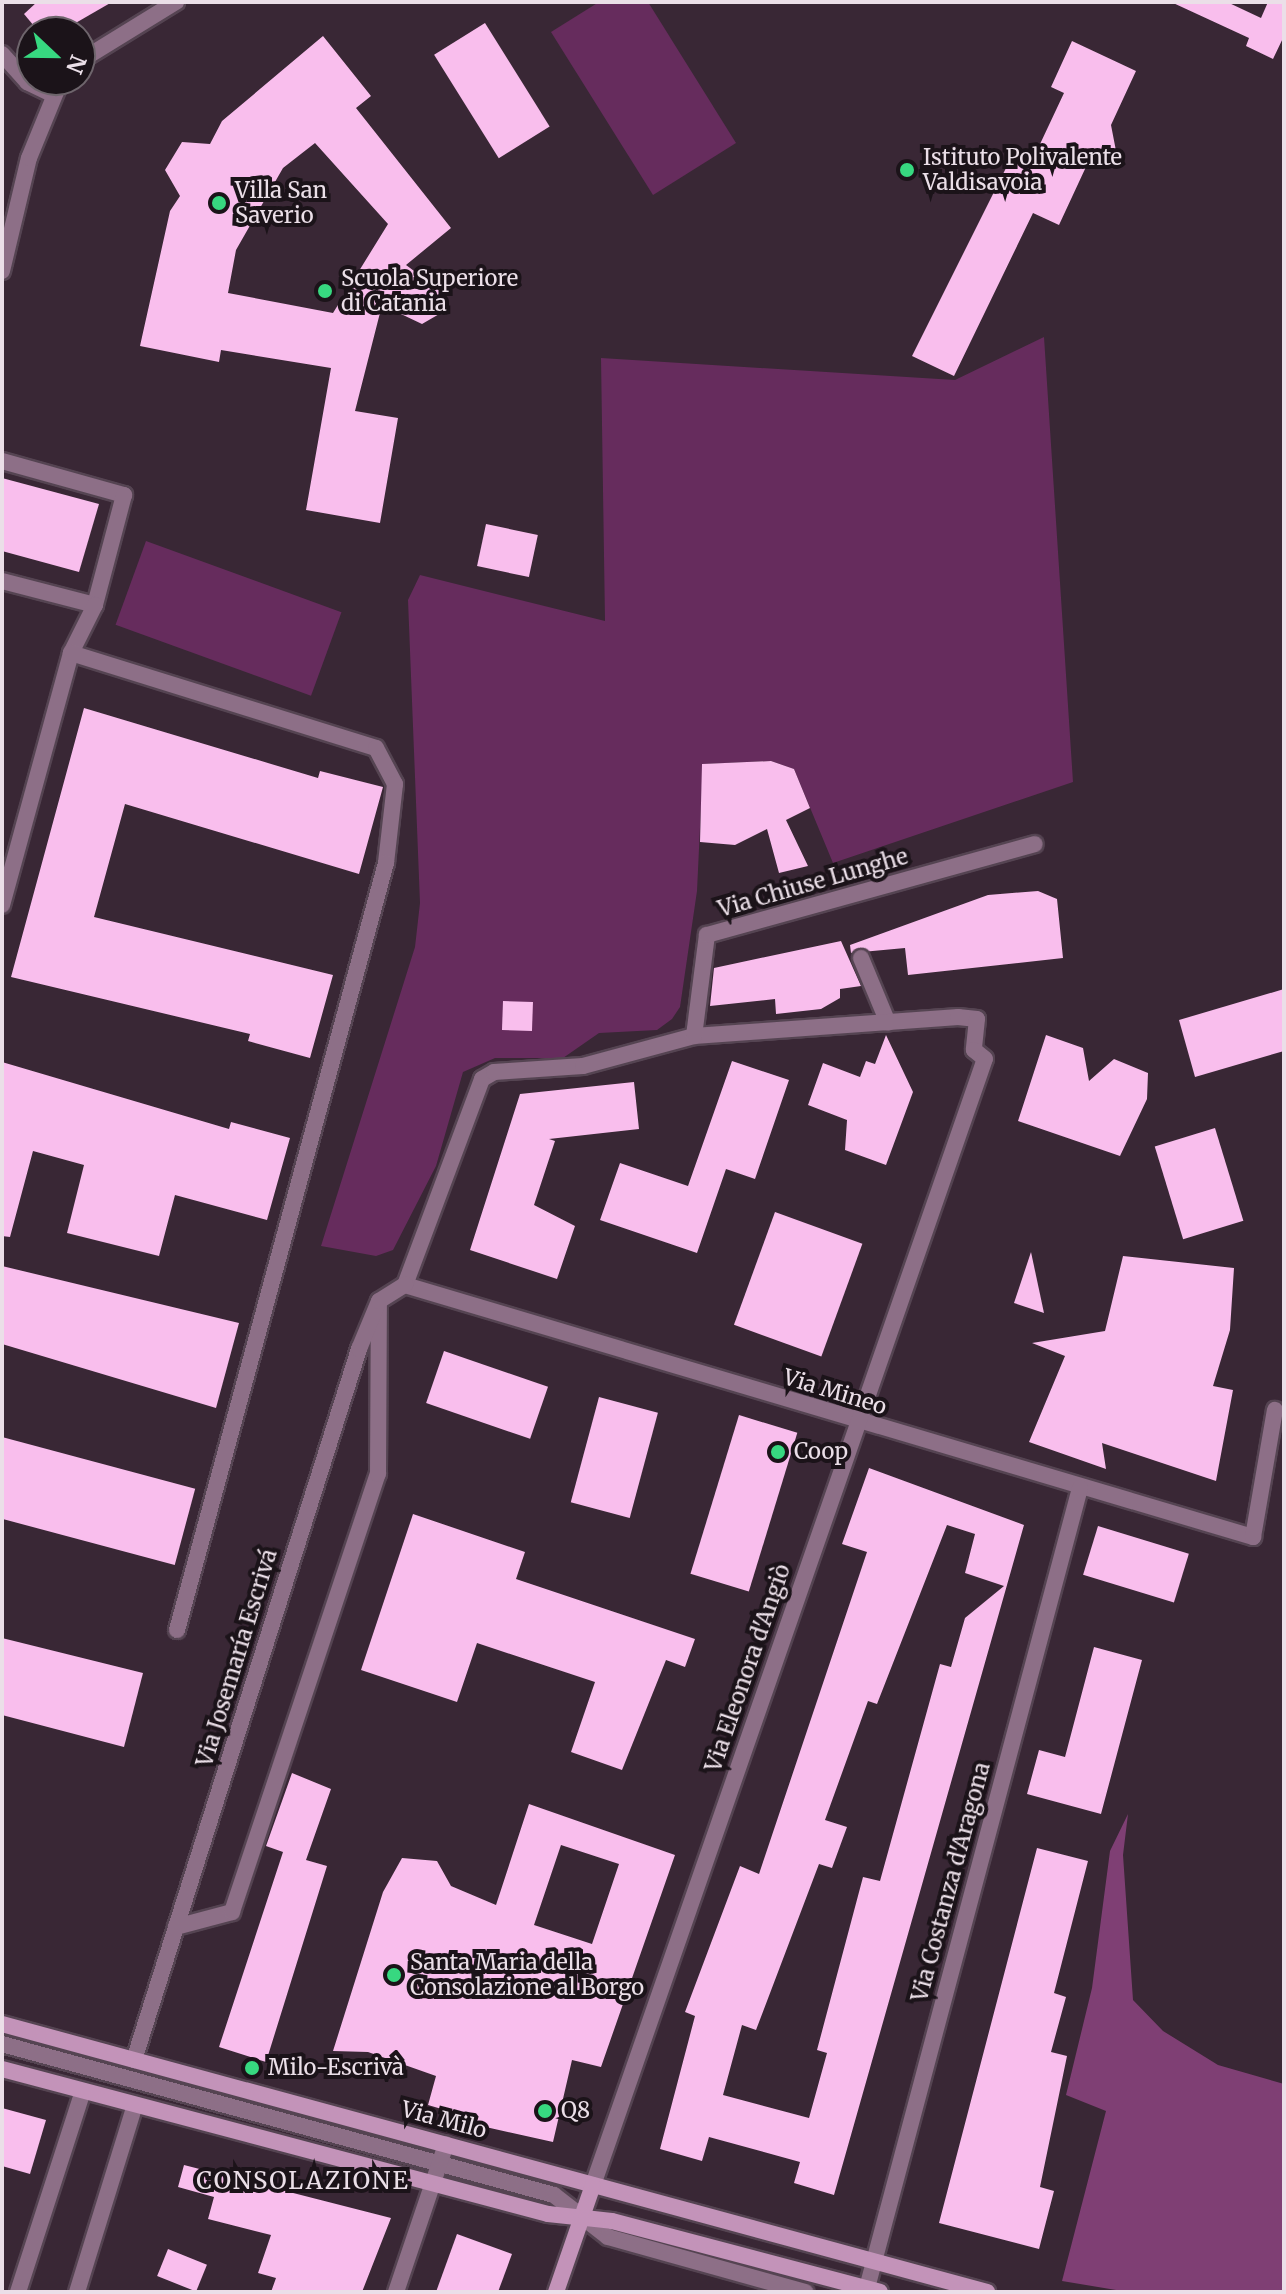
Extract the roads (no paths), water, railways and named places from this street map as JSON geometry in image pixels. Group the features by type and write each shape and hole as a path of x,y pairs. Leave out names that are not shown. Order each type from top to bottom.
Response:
{"main road":[{"name":"Via Milo","path":"2,2024 987,2292"},
{"path":"2,2069 434,2182 874,2290"},
{"name":"Via Eleonora d'Angiò","path":"556,2292 593,2185"}],"street":[{"path":"96,51 176,2"},
{"path":"2,54 16,70"},
{"path":"2,271 56,96"},
{"path":"2,461 124,495 95,605 71,653 2,905"},
{"path":"2,581 95,605"},
{"path":"71,653 376,748 395,784 386,863 177,1630"},
{"name":"Via Chiuse Lunghe","path":"694,1036 707,935 1035,844"},
{"path":"176,1927 232,1912 378,1474 379,1301 405,1285 482,1079 494,1072 583,1066 694,1036 888,1023 861,958"},
{"name":"Via Eleonora d'Angiò","path":"593,2185 855,1422 985,1059 974,1050 977,1019 888,1023"},
{"name":"Via Mineo","path":"405,1285 855,1422 1253,1537 1275,1410"},
{"name":"Via Josemaría Escrivá","path":"134,2060 379,1301"},
{"name":"Via Costanza d'Aragona","path":"874,2290 874,2261 1080,1488"},
{"path":"2,2044 554,2195 608,2237 805,2292"},
{"path":"18,2292 83,2091"},
{"path":"77,2292 135,2105"},
{"path":"396,2292 446,2144"}],"place":[{"name":"Istituto Polivalente Valdisavoia","path":"907,170"},
{"name":"Villa San Saverio","path":"219,203"},
{"name":"Scuola Superiore di Catania","path":"325,291"},
{"name":"Coop","path":"778,1452"},
{"name":"Santa Maria della Consolazione al Borgo","path":"394,1975"},
{"name":"Milo-Escrivà","path":"252,2068"},
{"name":"Q8","path":"545,2111"}],"district":[{"name":"CONSOLAZIONE","path":"303,2181"}]}
